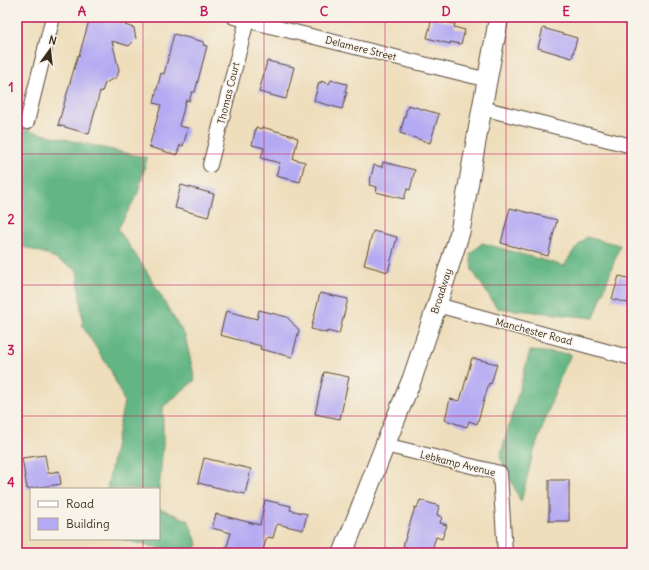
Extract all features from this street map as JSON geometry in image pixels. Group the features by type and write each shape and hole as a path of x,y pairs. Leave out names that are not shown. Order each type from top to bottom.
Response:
{"main road":[{"name":"Broadway","path":"343,553 412,378 460,232 499,17"}],"street":[{"path":"27,122 53,17"},
{"name":"Delamere Street","path":"241,19 488,80"},
{"name":"Thomas Court","path":"210,165 241,19"},
{"path":"482,108 632,146"},
{"name":"Manchester Road","path":"437,305 632,358"},
{"name":"Lebkamp Avenue","path":"385,445 500,473 505,553"}],"green space":[{"path":"17,128 147,158 138,193 118,229 149,275 185,336 195,380 163,407 163,445 159,488 107,488 124,401 111,371 83,327 77,270 46,254 17,245"},
{"path":"586,237 620,245 594,318 497,308 472,270 470,254 482,243 564,266 574,250"},
{"path":"530,351 571,354 559,381 532,457 521,502 500,457"},
{"path":"160,508 188,520 198,545 187,553 180,553 124,540 160,540"}],"building":[{"path":"90,17 106,17 122,21 121,23 134,28 136,39 129,46 112,41 119,70 117,77 105,83 102,92 100,91 89,134 58,125"},
{"path":"432,18 455,24 454,27 465,30 461,44 450,42 450,44 427,38"},
{"path":"543,28 577,38 572,58 538,48"},
{"path":"174,34 204,42 203,45 207,46 195,92 192,92 189,101 186,100 179,126 188,128 183,146 180,145 177,155 149,147 161,105 154,103 156,93 161,73 164,74"},
{"path":"267,61 294,67 286,99 259,92"},
{"path":"331,80 347,84 345,92 347,92 342,109 314,101 319,82 321,83 321,81 329,84"},
{"path":"408,105 439,114 430,143 400,133"},
{"path":"256,127 261,129 262,127 298,138 293,159 305,162 300,182 276,176 280,163 261,158 264,148 252,145"},
{"path":"383,162 415,170 410,190 407,189 404,199 376,192 377,187 369,185 374,165 382,167"},
{"path":"181,185 214,194 208,217 175,208"},
{"path":"510,208 557,220 548,256 501,243"},
{"path":"373,231 397,237 388,272 364,265"},
{"path":"619,276 632,279 632,304 612,299"},
{"path":"320,293 348,299 339,334 311,329"},
{"path":"259,310 287,317 299,330 292,357 260,349 261,346 220,335 226,311 257,319"},
{"path":"472,358 497,364 491,384 489,383 477,424 469,421 467,427 445,420 450,399 460,401"},
{"path":"324,372 349,377 340,419 315,414"},
{"path":"45,455 48,473 59,471 61,484 27,489 22,458"},
{"path":"204,458 251,469 245,494 198,483"},
{"path":"549,480 569,480 569,521 549,521"},
{"path":"265,500 291,506 290,510 307,514 303,530 277,524 273,538 267,537 262,553 225,553 231,533 212,528 216,514 260,525"},
{"path":"420,500 439,506 437,515 442,517 440,523 447,525 442,539 436,537 431,553 425,553 403,546 415,507 417,508"}]}
